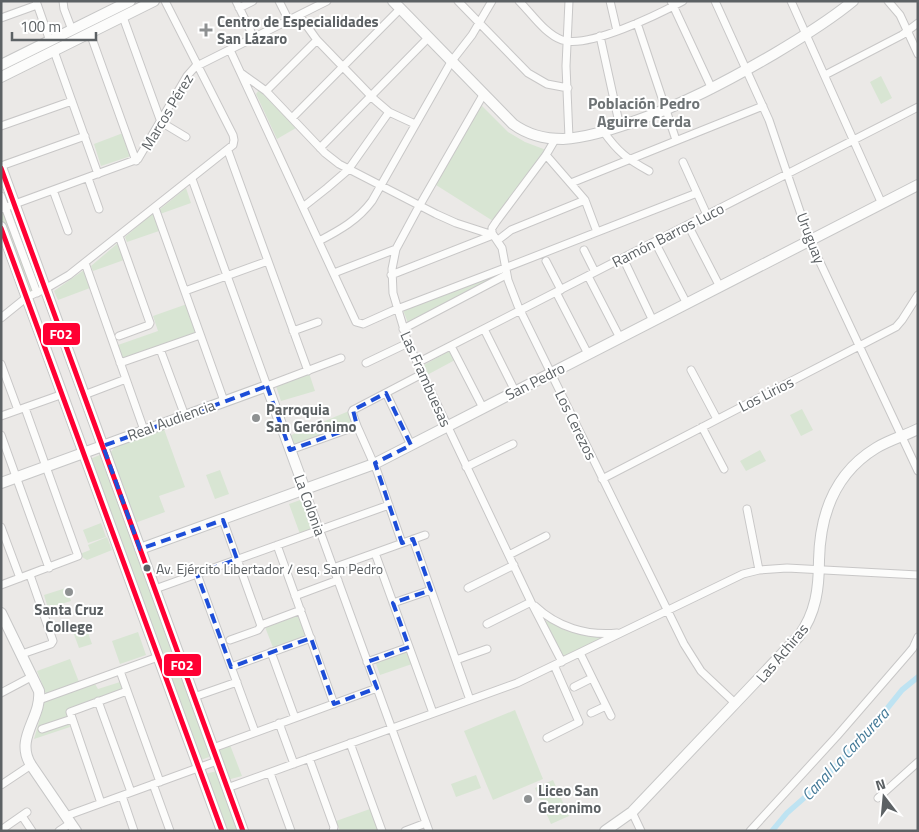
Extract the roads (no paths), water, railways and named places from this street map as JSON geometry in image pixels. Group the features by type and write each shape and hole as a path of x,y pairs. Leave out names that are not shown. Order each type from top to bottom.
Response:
{"street":[{"path":"58,1 64,5 72,30"},
{"path":"1,77 52,46 72,30 130,1"},
{"path":"1,65 90,33 154,1"},
{"path":"1,318 36,293 84,263 228,151 234,143 233,135 165,1"},
{"path":"253,1 238,5 254,38"},
{"path":"279,1 289,21"},
{"path":"458,1 528,73 547,84 568,88"},
{"path":"319,242 360,216 372,201 451,62 464,47 492,1"},
{"path":"520,1 550,33 567,42 617,31 637,23 672,4 683,1"},
{"path":"569,1 567,42 569,138"},
{"path":"610,1 617,31"},
{"name":"Uruguay","path":"715,1 763,106 810,241 918,471"},
{"path":"791,1 882,204"},
{"path":"888,1 898,13 918,54"},
{"name":"Marcos Pérez","path":"7,207 136,161 141,157 187,76 198,66 325,2"},
{"path":"292,118 343,67 397,5 502,115 518,128 536,136 569,138 620,127 666,111 712,89 806,35 851,2"},
{"path":"1,18 36,3 98,174"},
{"path":"672,4 712,89"},
{"path":"299,16 317,40 370,96 389,112 415,124"},
{"path":"123,17 161,122 186,137"},
{"path":"637,23 676,140"},
{"path":"825,75 908,31 918,23"},
{"path":"90,33 136,161"},
{"path":"600,36 620,127"},
{"path":"320,148 428,38"},
{"path":"266,91 317,40"},
{"path":"230,50 358,324 363,324 506,271 597,232 697,193"},
{"path":"240,72 266,91 331,159 348,170 419,206 495,238"},
{"name":"Las Frambuesas","path":"483,95 396,250 391,275 393,293 402,329 422,374 531,602 562,662"},
{"path":"1,126 72,101"},
{"path":"571,183 763,106"},
{"name":"Ramón Barros Luco","path":"417,363 918,107"},
{"path":"303,207 348,170 389,112"},
{"path":"603,131 615,148 628,160 649,171"},
{"path":"7,207 1,166 84,136"},
{"path":"495,238 492,228 546,155 556,138"},
{"path":"228,151 308,371"},
{"path":"546,155 585,200 597,232"},
{"path":"683,162 707,215"},
{"path":"88,178 99,209"},
{"name":"La Colonia","path":"192,179 427,827"},
{"name":"San Pedro","path":"140,550 374,464 918,185"},
{"path":"53,190 68,231"},
{"path":"1,196 7,207 36,293 63,394 222,831"},
{"path":"391,275 495,238 585,200"},
{"path":"155,208 224,401"},
{"path":"688,225 720,287"},
{"path":"1,227 36,293 84,395 243,831"},
{"path":"119,236 150,323 119,336"},
{"name":"Los Cerezos","path":"495,238 502,248 506,271 520,311 667,610 695,663 736,704"},
{"path":"655,242 687,304"},
{"path":"334,272 396,250"},
{"path":"584,250 592,274 620,338"},
{"path":"623,258 653,321"},
{"path":"546,261 588,354"},
{"path":"185,291 268,262"},
{"path":"84,263 144,430"},
{"path":"402,329 506,271"},
{"name":"Los Lirios","path":"602,479 898,325 918,295"},
{"path":"293,331 318,322"},
{"path":"484,329 516,392"},
{"path":"120,363 200,334"},
{"path":"366,363 408,343"},
{"path":"450,346 483,408"},
{"path":"160,349 185,416"},
{"name":"Real Audiencia","path":"1,483 341,358"},
{"path":"1,364 46,466 77,557 1,585"},
{"path":"691,370 717,419"},
{"path":"402,543 374,464 357,426 353,410 422,374"},
{"path":"84,395 126,379"},
{"path":"386,393 411,445"},
{"path":"1,416 63,394"},
{"path":"290,450 357,426"},
{"path":"702,427 724,468"},
{"name":"Las Achiras","path":"605,831 632,812 790,647 803,631 815,605 822,524 828,506 839,485 853,467 870,452 918,429"},
{"path":"1,435 49,568"},
{"path":"466,467 513,444"},
{"path":"155,589 389,504"},
{"path":"748,509 759,570"},
{"path":"223,520 261,625"},
{"path":"1,527 20,578"},
{"path":"333,568 426,534"},
{"path":"509,555 546,536"},
{"path":"413,539 470,700"},
{"path":"277,545 334,704"},
{"path":"375,553 433,713"},
{"path":"468,588 514,565"},
{"path":"227,788 517,682 554,666 736,576 759,570 787,568 918,575"},
{"path":"197,574 255,732"},
{"path":"22,654 52,642 30,575"},
{"path":"295,596 338,580"},
{"path":"393,603 431,590"},
{"path":"487,624 531,602 552,619 573,629 598,633 624,631"},
{"path":"230,640 258,630 261,625 301,610"},
{"path":"1,613 38,687 39,700 24,746 26,755 30,765 71,823"},
{"path":"750,831 832,742 913,648 918,637"},
{"path":"231,667 311,638"},
{"path":"367,662 409,647"},
{"path":"456,660 487,649"},
{"path":"271,652 295,718"},
{"path":"580,653 611,716"},
{"path":"39,700 158,657"},
{"path":"548,738 579,722 554,666"},
{"path":"120,671 157,783 170,831"},
{"path":"1,693 33,676"},
{"path":"574,687 592,678"},
{"path":"194,697 237,682"},
{"path":"212,748 377,688"},
{"path":"42,729 98,701 127,691"},
{"path":"98,701 131,792"},
{"path":"590,713 606,706"},
{"path":"71,716 101,803"},
{"path":"279,724 294,764"},
{"path":"350,743 382,831"},
{"path":"309,758 334,827 333,831"},
{"path":"59,831 101,803 217,761"},
{"path":"878,798 918,762"},
{"path":"1,785 30,765"},
{"path":"270,772 291,831"},
{"path":"122,796 134,831"},
{"path":"632,812 642,831"},
{"path":"1,830 10,828 24,814 32,831"},
{"path":"405,831 427,827"}],"waterway":[{"name":"Canal La Carburera","path":"772,831 787,813 812,791 869,731 902,690 918,677"}],"place":[{"name":"Centro de Especialidades San Lázaro","path":"206,30"},
{"name":"Parroquia San Gerónimo","path":"256,418"},
{"name":"Av. Ejército Libertador / esq. San Pedro","path":"147,568"},
{"name":"Santa Cruz College","path":"69,592"},
{"name":"Liceo San Geronimo","path":"528,799"}],"district":[{"name":"Población Pedro Aguirre Cerda","path":"644,112"}]}
